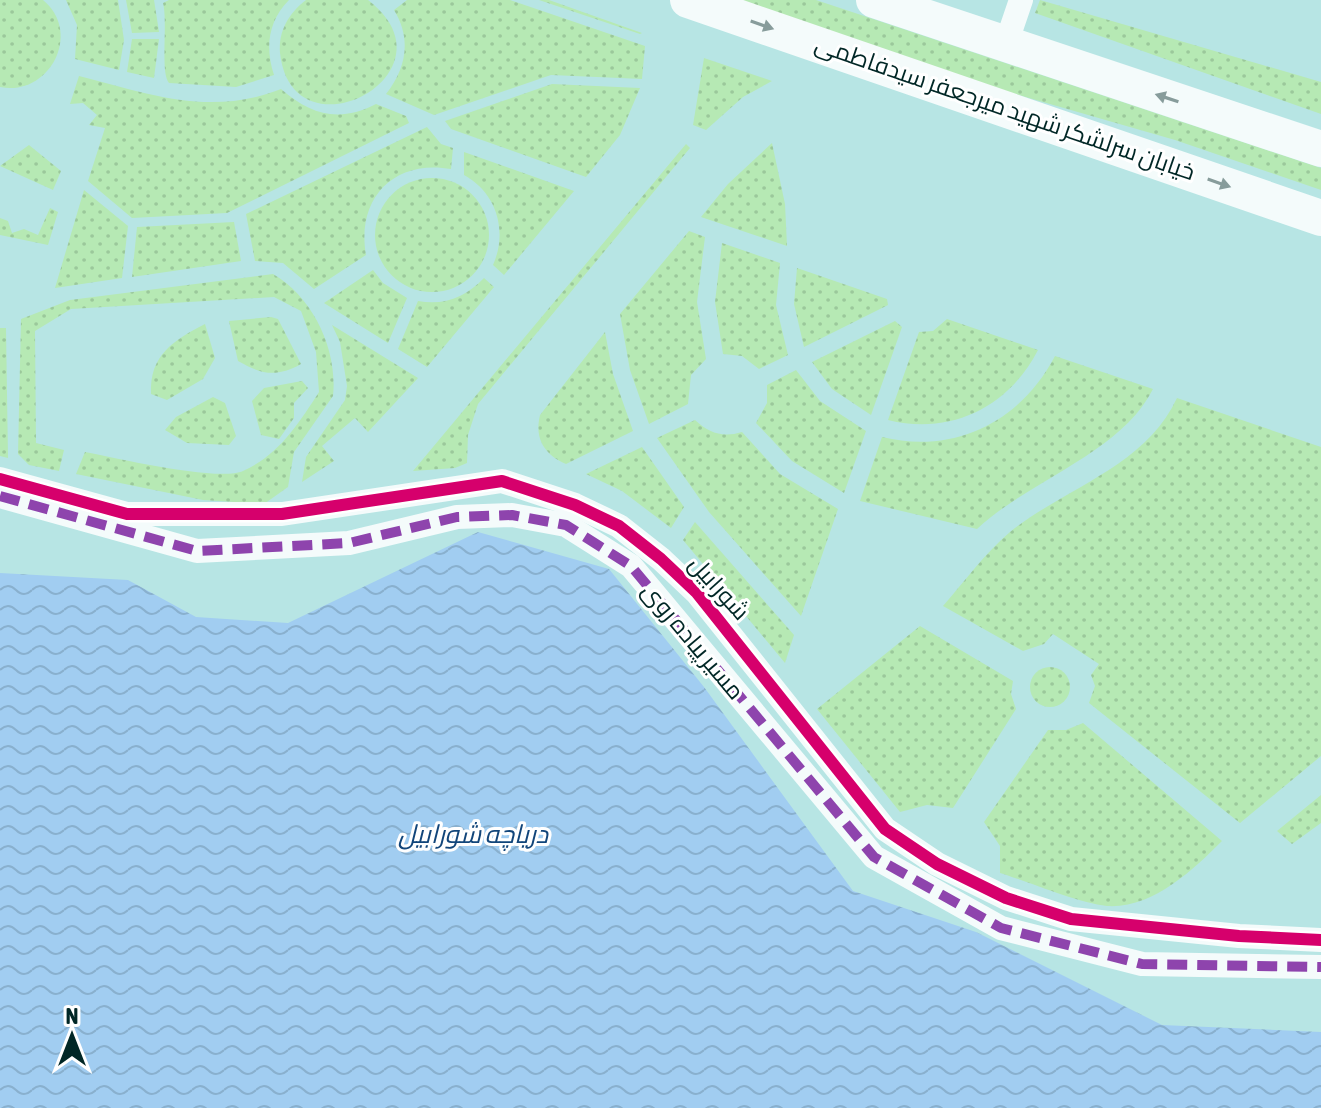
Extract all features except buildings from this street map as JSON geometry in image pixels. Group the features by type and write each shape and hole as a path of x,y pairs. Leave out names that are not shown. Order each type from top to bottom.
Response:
{"main road":[{"name":"خیابان سرلشکر شهید میرجعفر سیدفاطمی","path":"688,0 1321,218"},
{"path":"874,0 1321,149"}],"street":[{"path":"1006,44 1021,0"},
{"name":"شورابیل","path":"0,479 127,514 282,514 502,481 575,505 619,526 697,593 885,829 937,864 1006,898 1071,919 1239,936 1321,940"},
{"name":"مسیر پیاده روی","path":"0,496 197,551 349,543 457,517 512,515 566,525 631,566 874,857 1001,928 1142,964 1321,967"}],"green space":[{"path":"0,0 43,0 55,14 60,29 60,45 46,73 18,87 0,87"},
{"path":"66,0 118,0 124,40 119,70 75,59 77,25"},
{"path":"126,0 154,0 159,32 132,33"},
{"path":"169,0 289,0 277,17 270,35 274,75 236,87 169,83 165,69 163,3"},
{"path":"306,0 368,0 392,28 396,55 385,78 364,95 338,104 312,101 291,85 280,53 281,37 294,11"},
{"path":"407,0 510,0 645,46 642,79 551,75 434,115 386,94 398,74 404,54 403,32 394,10"},
{"path":"539,0 549,0 642,33 640,34"},
{"path":"740,0 816,0 1321,168 1321,190 1175,140 945,74"},
{"path":"1040,0 1321,82 1321,114 1035,13"},
{"path":"132,39 159,39 154,78 127,72"},
{"path":"704,58 772,81 743,97 706,130 693,125"},
{"path":"79,76 155,95 204,102 255,97 281,89 314,110 350,113 376,104 406,116 409,123 227,213 132,218 88,181 105,128 89,125 97,115 83,103 70,104"},
{"path":"552,84 640,88 620,135 586,177 451,129 445,121"},
{"path":"427,127 441,144 453,148 451,169 431,167 412,170 383,187 373,200 367,216 364,235 366,255 314,289 283,263 255,261 246,214"},
{"path":"772,143 785,204 787,246 701,217 728,184"},
{"path":"686,144 690,148 478,404 468,435 467,463 455,468 413,471"},
{"path":"29,145 61,171 53,190 0,166"},
{"path":"464,152 574,191 504,275 493,265 499,239 496,214 485,192 464,175"},
{"path":"432,178 454,182 472,195 485,213 489,235 485,257 472,275 454,288 432,292 410,288 392,275 379,257 375,235 379,213 392,195 410,182"},
{"path":"84,190 128,226 122,278 55,288"},
{"path":"50,208 58,212 48,245 0,235 0,218 8,221 12,233 24,229 38,235"},
{"path":"234,222 241,261 132,277 137,227"},
{"path":"689,231 705,237 697,302 706,359 691,375 688,404 649,424 630,370 620,314"},
{"path":"722,243 780,263 776,305 788,355 759,369 742,356 723,354 715,302"},
{"path":"797,268 887,299 888,305 804,347 794,304"},
{"path":"373,270 383,283 407,298 388,343 324,303"},
{"path":"273,274 300,296 320,326 331,361 333,396 294,452 288,487 264,504 203,500 76,474 85,452 166,468 230,474 256,464 278,447 319,392 316,352 301,311 274,297 71,309 35,331 36,443 64,450 59,471 29,465 18,454 21,319 70,300"},
{"path":"484,278 494,287 427,367 398,349 418,301 446,301 470,290"},
{"path":"278,319 301,364 276,373 254,369 238,361 229,321"},
{"path":"947,319 1038,350 1011,387 975,412 934,424 888,420 919,332 933,331"},
{"path":"895,321 902,327 871,415 832,389 812,362"},
{"path":"205,324 215,358 203,379 167,400 151,394 151,380 159,359 183,336"},
{"path":"332,325 418,378 368,432 355,418 322,446 334,461 302,482 306,457 345,400 347,386 340,342"},
{"path":"0,328 6,328 8,458 0,456"},
{"path":"605,332 613,374 633,431 566,464 552,456 543,445 539,432 540,415"},
{"path":"1055,356 1153,389 1138,411 1097,449 1022,495 977,529 860,501 882,437 935,441 983,428 1024,399"},
{"path":"796,370 820,401 866,431 844,493 792,461 756,423 767,403 767,385"},
{"path":"302,381 308,388 294,403 294,418 279,439 261,435 252,401 264,388"},
{"path":"213,397 225,403 236,436 229,445 187,443 165,430 176,417"},
{"path":"1177,398 1321,447 1321,756 1240,823 1089,703 1095,686 1091,675 1099,664 1053,634 1044,644 1023,651 943,606 1010,532 1125,459 1145,442 1163,422"},
{"path":"695,420 717,433 742,432 780,474 838,509 801,616 709,512 657,438"},
{"path":"642,447 684,507 671,528 622,491 586,474"},
{"path":"695,522 794,635 785,663 683,540"},
{"path":"920,626 1013,681 1011,694 1016,709 953,808 927,805 900,812 817,709"},
{"path":"1050,667 1064,673 1070,687 1064,701 1050,707 1036,701 1030,687 1036,673"},
{"path":"1083,723 1222,841 1170,886 1140,901 1124,905 1095,904 1000,873 1000,846 984,822 1048,730 1066,730"},
{"path":"1321,795 1321,823 1292,844 1277,831"}],"water":[{"name":"دریاچه شورابیل","path":"478,532 609,569 704,687 853,891 976,932 1162,1025 1321,1032 1321,1108 0,1108 0,573 128,580 196,617 288,623"}],"marked path":[{"path":"0,496 197,551 349,543 457,517 512,515 566,525 631,566 874,857 1001,928 1142,964 1321,967"}],"cycle path":[{"path":"0,479 127,514 282,514 502,481 575,505 619,526 697,593 885,829 937,864 1006,898 1071,919 1239,936 1321,940"}]}
